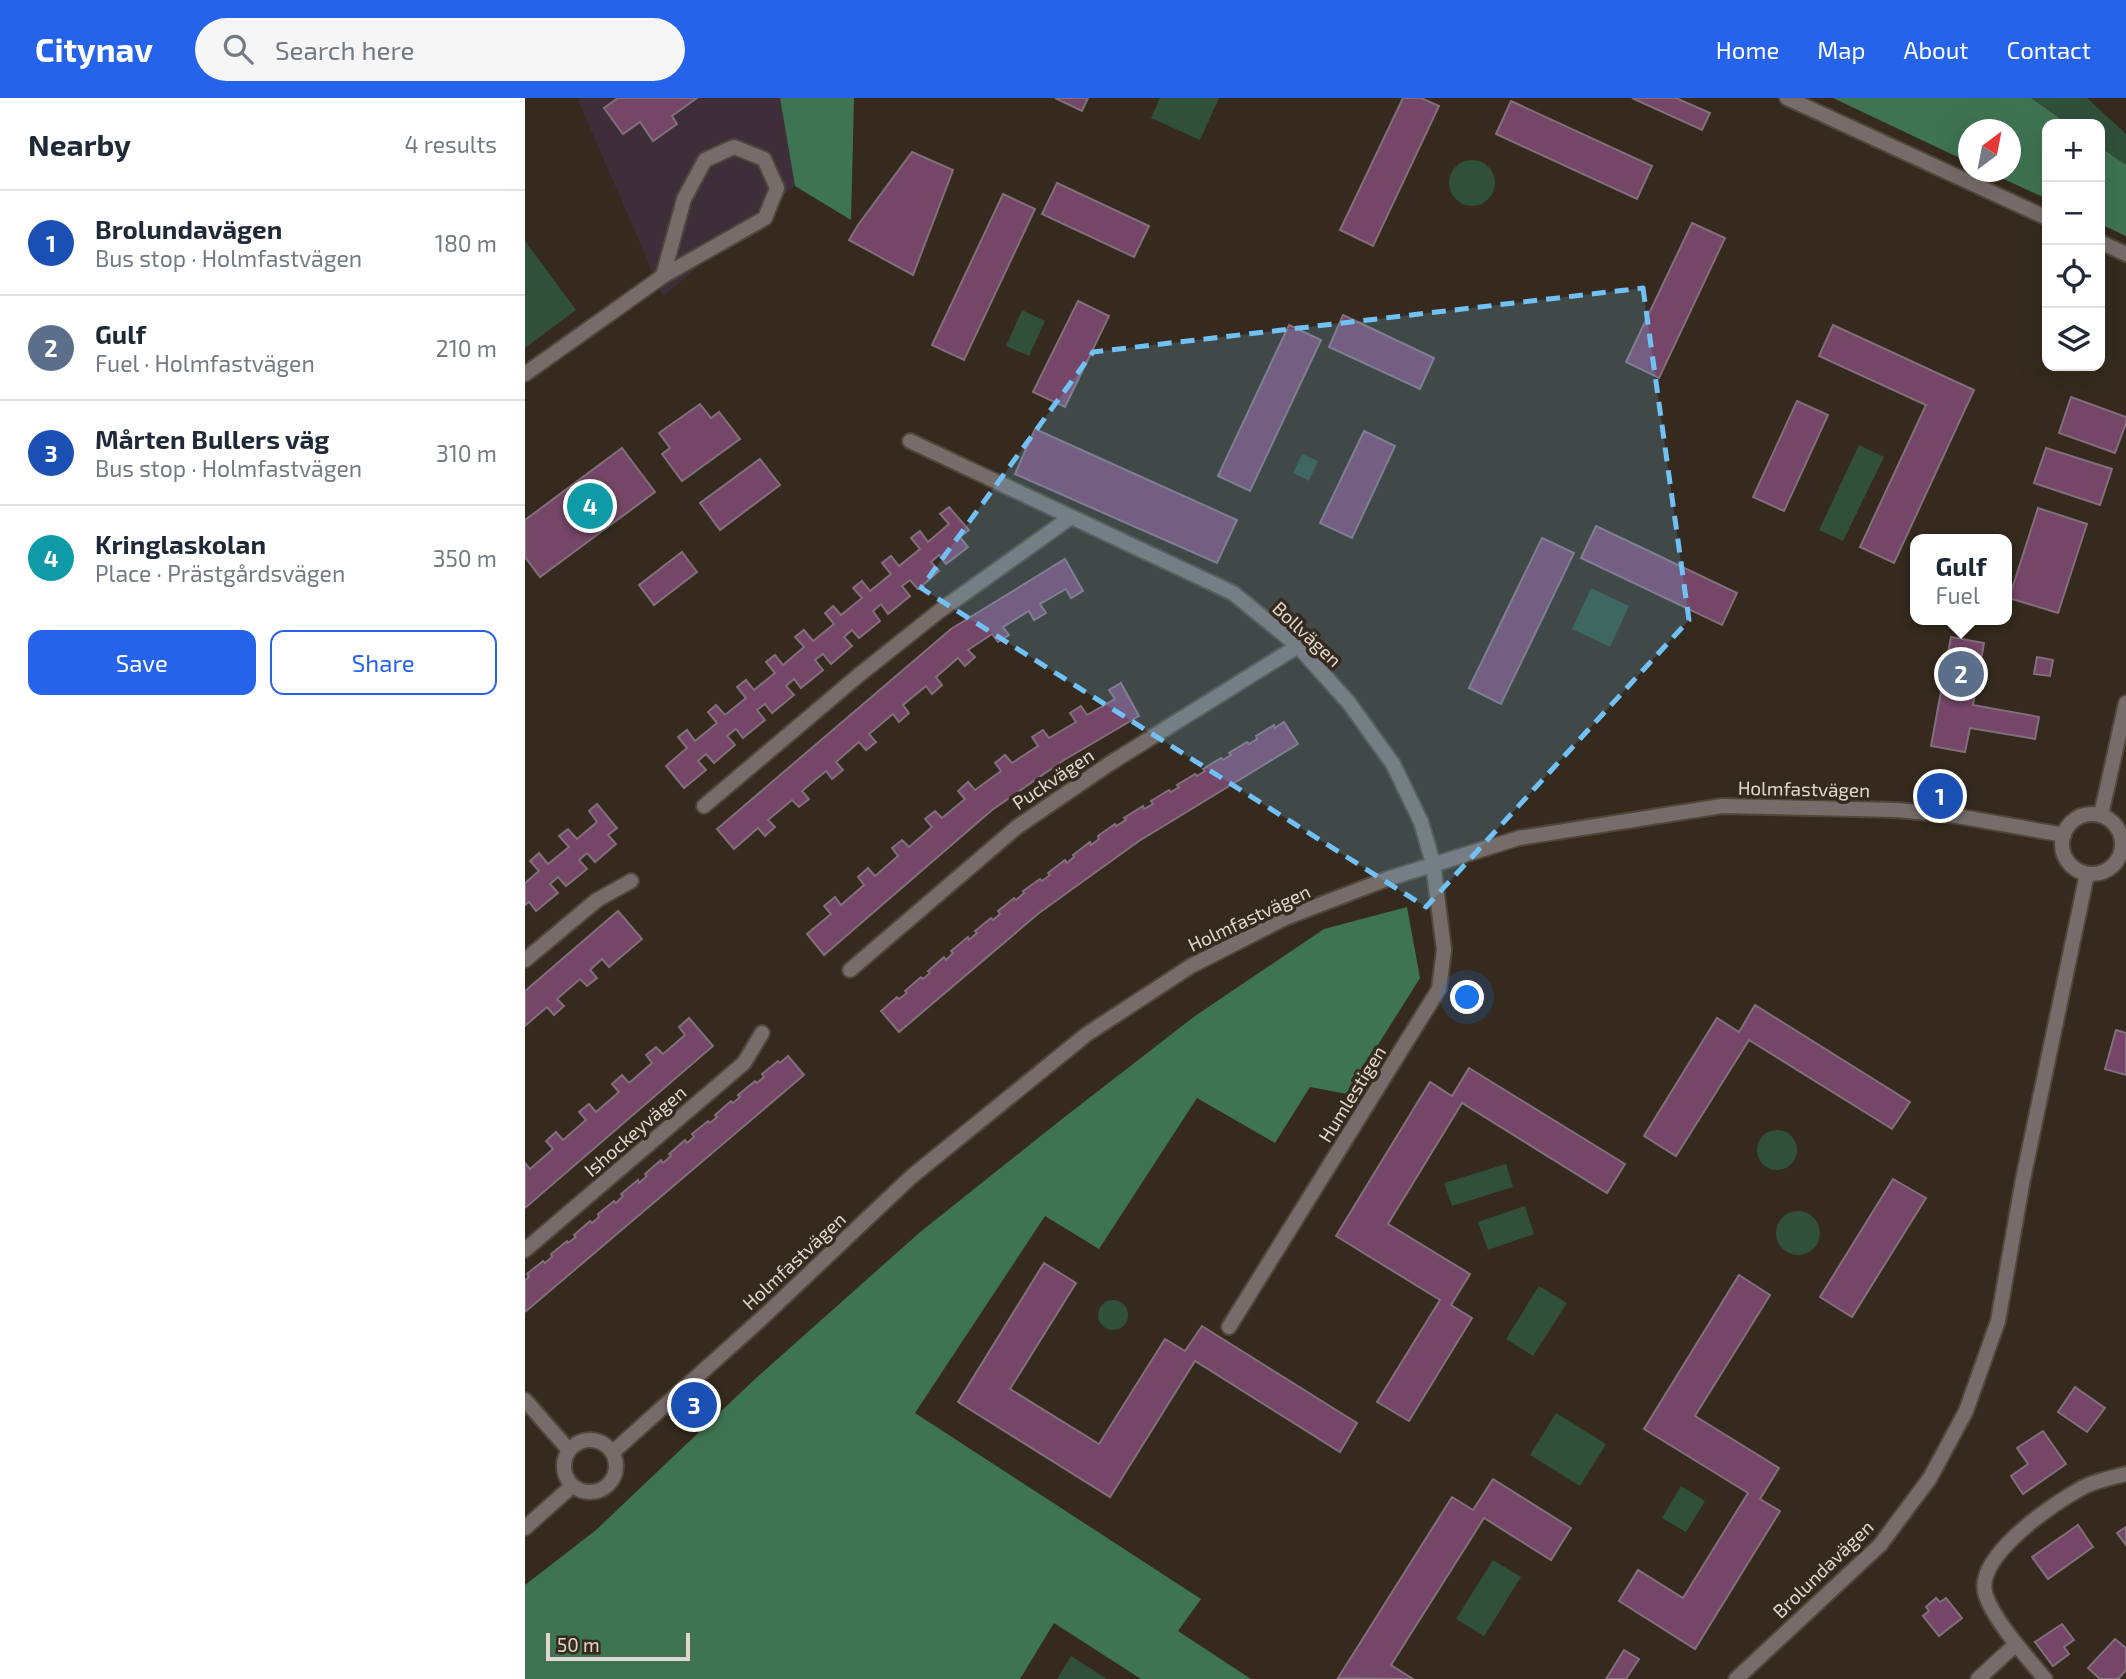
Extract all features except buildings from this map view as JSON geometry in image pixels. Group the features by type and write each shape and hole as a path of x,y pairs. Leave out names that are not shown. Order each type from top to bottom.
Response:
{"street":[{"path":"1787,98 2042,216"},
{"path":"525,374 663,276 765,218 777,188 764,159 734,147 705,160 684,199 663,276"},
{"path":"2105,244 2126,254"},
{"name":"Bollvägen","path":"910,442 1233,593 1298,646 1349,703 1393,764 1421,821 1433,863"},
{"path":"704,806 938,612 1071,517"},
{"name":"Puckvägen","path":"851,970 1017,827 1109,764 1298,646"},
{"path":"2101,815 2126,703"},
{"name":"Holmfastvägen","path":"613,1452 761,1320 911,1177 1087,1034 1191,966 1286,918 1433,863 1519,838 1722,806 1897,810 1969,818 2064,835"},
{"path":"2088,814 2101,815 2111,820 2118,829 2124,851 2111,868 2101,873 2087,874 2075,869 2067,860 2063,848 2064,835 2069,825 2077,818 2088,814"},
{"name":"Humlestigen","path":"1229,1327 1439,989 1444,950 1433,863"},
{"name":"Brolundavägen","path":"1736,1679 1880,1545 1930,1478 1966,1410 1998,1321 2023,1179 2087,874"},
{"path":"525,960 597,900 631,881"},
{"name":"Ishockeyvägen","path":"525,1250 744,1063 762,1033"},
{"path":"525,1399 568,1449"},
{"path":"592,1439 604,1443 613,1452 616,1470 607,1486 590,1492 572,1486 564,1471 563,1462 568,1449 580,1441 592,1439"},
{"path":"2045,1679 2016,1644 1985,1594 1987,1574 1999,1553 2027,1526 2082,1488 2126,1474"},
{"path":"525,1528 572,1486"},
{"path":"1978,1679 2016,1644"}],"highlighted area":[{"path":"1643,288 1689,620 1426,907 921,588 1093,352"}],"shaded area":[{"path":"780,98 795,186 663,296 578,100"}],"green space":[{"path":"780,98 854,98 851,220 795,186"},
{"path":"1160,98 1219,98 1200,140 1151,118"},
{"path":"1833,98 2031,98 2061,119 2042,119 2042,197 2010,182 2021,182 2021,119 1958,119 1958,157"},
{"path":"2031,98 2087,98 2126,134 2126,165 2105,150 2105,119 2061,119"},
{"path":"2105,150 2126,165 2126,236 2105,226"},
{"path":"1472,160 1488,167 1495,183 1488,199 1472,206 1456,199 1449,183 1456,167"},
{"path":"525,241 576,310 525,348"},
{"path":"1022,310 1045,321 1029,356 1006,346"},
{"path":"1859,445 1884,457 1843,541 1819,530"},
{"path":"1302,454 1318,461 1309,481 1293,473"},
{"path":"1591,588 1629,606 1610,647 1572,629"},
{"path":"1407,907 1420,978 1347,1094 1310,1087 1275,1143 1197,1098 1099,1249 1045,1216 915,1413 1201,1599 1178,1631 1251,1679 1141,1679 1054,1623 1020,1679 525,1679 525,1585 596,1530 755,1379 919,1233 1195,1016 1324,929"},
{"path":"1777,1130 1791,1136 1797,1150 1791,1164 1777,1170 1763,1164 1757,1150 1763,1136"},
{"path":"1506,1164 1513,1187 1452,1206 1444,1183"},
{"path":"1525,1206 1534,1234 1488,1250 1478,1222"},
{"path":"1798,1211 1813,1218 1820,1233 1813,1248 1798,1255 1783,1248 1776,1233 1783,1218"},
{"path":"1539,1286 1567,1303 1533,1356 1506,1339"},
{"path":"1113,1300 1123,1305 1128,1315 1123,1325 1113,1330 1103,1325 1098,1315 1103,1305"},
{"path":"1556,1413 1606,1444 1580,1486 1530,1455"},
{"path":"1681,1486 1705,1501 1686,1532 1662,1518"},
{"path":"1493,1560 1521,1577 1484,1636 1456,1619"},
{"path":"1071,1656 1107,1679 1057,1679"}],"place":[{"name":"Kringlaskolan","path":"590,506"},
{"name":"Gulf","path":"1961,674"},
{"name":"Brolundavägen","path":"1940,796"},
{"name":"Mårten Bullers väg","path":"694,1405"}]}
